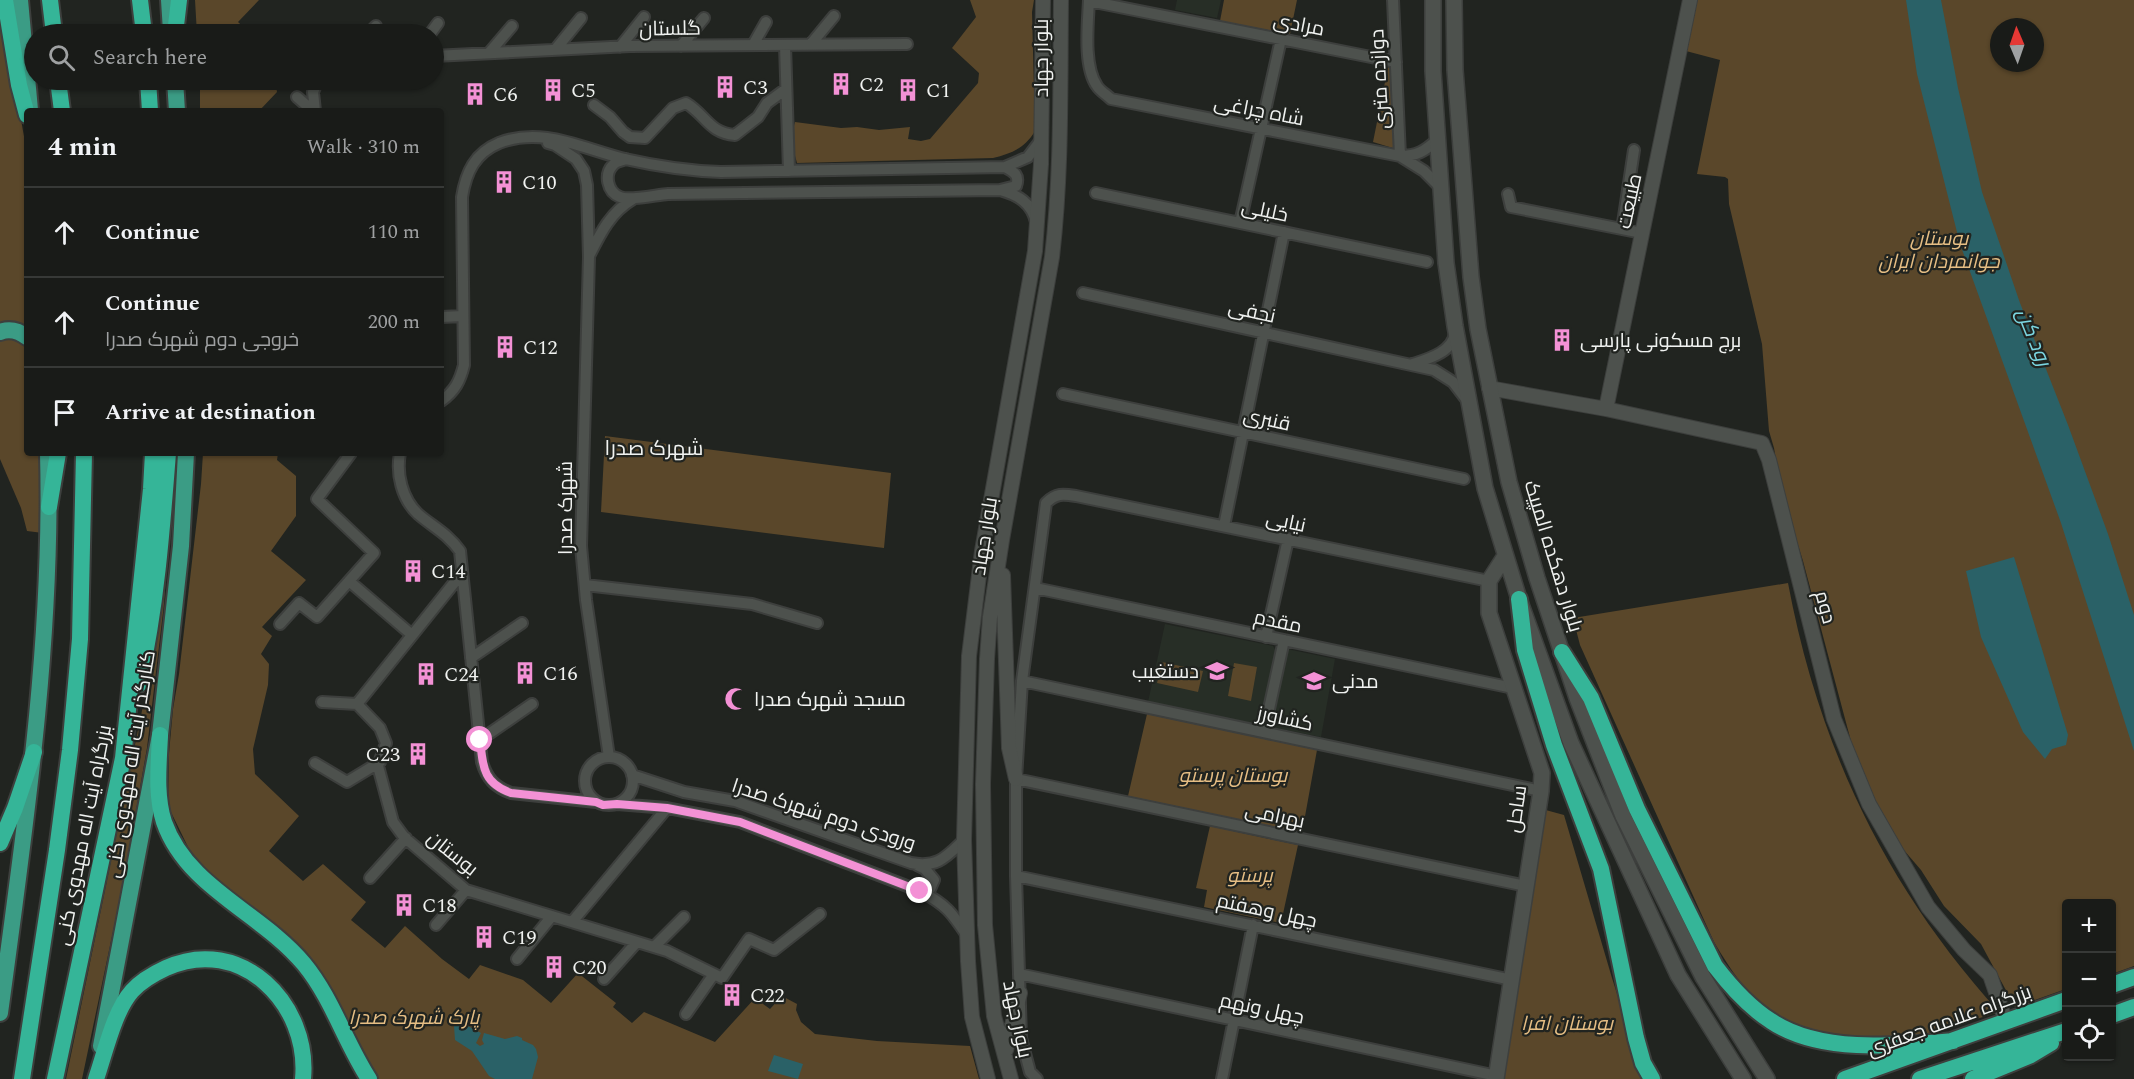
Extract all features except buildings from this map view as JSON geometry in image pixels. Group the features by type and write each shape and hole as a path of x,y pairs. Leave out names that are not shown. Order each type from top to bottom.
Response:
{"highway":[{"path":"5,0 19,85 25,108"},
{"path":"50,0 53,24"},
{"path":"140,0 143,24"},
{"path":"175,24 179,0"},
{"path":"59,90 62,108"},
{"path":"149,90 150,108"},
{"path":"49,507 58,456"},
{"name":"بزرگراه آیت اله مهدوی کنی","path":"22,1079 70,750 80,639 84,456"},
{"name":"بزرگراه آیت اله مهدوی کنی","path":"55,1079 123,758 153,456"},
{"path":"123,758 148,644 161,548 168,456"},
{"path":"1519,599 1525,650 1554,745 1600,869 1643,1063 1652,1079"},
{"path":"1562,652 1591,698 1637,809 1715,966 1731,987 1772,1022 1796,1034 1837,1043 1895,1046 1953,1041"},
{"path":"160,735 161,803 164,822 172,839 198,874 290,948 304,964 320,986 369,1079"},
{"path":"0,843 15,808 34,752"},
{"path":"96,1079 120,1011 131,991 149,976 184,960 199,959 213,960 241,968 255,975 279,995 295,1021 300,1036 303,1079"},
{"path":"2116,984 2134,977"},
{"name":"بزرگراه علامه جعفری","path":"1845,1079 2062,1002"},
{"path":"2116,1014 2134,1007"},
{"path":"1920,1079 2062,1034"},
{"path":"1973,1079 2031,1055 2062,1035"}],"main road":[{"path":"20,0 24,44"},
{"path":"169,0 172,24"},
{"path":"1433,0 1433,71 1446,263 1455,326 1485,488 1519,599 1571,743 1678,975 1743,1079"},
{"name":"بلوار دهکده المپیک","path":"1454,0 1455,70 1470,266 1478,329 1509,482 1537,578 1577,698 1623,816 1703,977 1767,1079"},
{"path":"28,90 30,108"},
{"path":"176,90 177,108"},
{"path":"0,332 16,331 24,335"},
{"path":"0,1013 34,752 49,540 48,456"},
{"name":"کنارگذر آیت اله مهدوی کنی","path":"96,1079 160,735 181,546 186,456"},
{"path":"1489,581 1505,556"},
{"name":"ساحل","path":"1489,581 1489,613 1542,773 1497,1078"}],"street":[{"name":"بلوار جهاد","path":"988,1079 972,1017 964,840 968,690 973,613 1037,228 1043,0"},
{"name":"بلوار جهاد","path":"1011,1079 994,1016 989,979 983,784 987,659 990,617 1002,540 1052,257 1057,215 1061,0"},
{"name":"مرادی","path":"1089,0 1127,4 1396,62"},
{"name":"شاه چراغی","path":"1089,0 1090,71 1097,87 1111,99 1400,156"},
{"name":"دوازده متری","path":"1393,0 1400,156"},
{"name":"طبیعت","path":"1606,409 1635,232 1690,0"},
{"path":"811,44 834,16"},
{"path":"620,47 644,17"},
{"path":"555,50 581,18"},
{"path":"681,46 704,18"},
{"path":"753,45 766,22"},
{"path":"489,53 512,26"},
{"path":"1240,223 1281,39"},
{"name":"گلستان","path":"444,55 620,47 907,44"},
{"path":"785,45 789,171"},
{"path":"314,90 314,108"},
{"path":"594,105 630,137 645,138 673,108 686,103 722,134 735,135 758,117 767,103 786,90"},
{"path":"297,97 310,108"},
{"path":"444,399 452,393 460,380 464,364 462,197 465,177 475,160 489,147 528,136 549,138 626,159 699,171 789,171 1005,167 1028,157 1041,139"},
{"name":"شهرک صدرا","path":"528,136 555,145 576,159 584,171 588,200 589,257 581,546 609,757"},
{"path":"1400,156 1414,156 1425,151 1437,140"},
{"path":"1634,150 1623,223 1635,232"},
{"path":"1400,156 1424,171 1439,186"},
{"path":"626,159 614,163 608,171 608,180 611,190 620,197 634,198 668,194 1000,190 1016,186 1018,180 1017,175 1005,167"},
{"path":"1000,190 1025,202 1034,215 1037,228"},
{"name":"خلیلی","path":"1096,194 1427,262"},
{"path":"1508,194 1512,207 1635,232"},
{"path":"589,257 611,216 634,198"},
{"path":"1224,526 1284,232"},
{"name":"نجفی","path":"1083,293 1434,370 1453,382 1463,394 1470,411"},
{"path":"444,317 463,316"},
{"path":"1413,364 1443,351 1454,339 1455,326"},
{"name":"دوم","path":"1490,388 1606,409 1762,443 1769,460 1834,719 1869,804 1928,907 1964,950 1990,975 2004,1013"},
{"name":"قنبری","path":"1063,394 1464,479"},
{"path":"280,624 299,603 317,617 374,553 317,500 349,456"},
{"path":"400,456 398,465 402,491 417,513 451,537 460,551 480,740 485,773 491,782 511,793 596,802 603,805 667,808 740,822 920,891 950,910 968,937"},
{"name":"نیایی","path":"1035,588 1046,504 1053,496 1065,494 1489,581"},
{"path":"1266,637 1288,539"},
{"path":"1002,540 1009,748 1016,779"},
{"path":"322,702 357,705 462,573"},
{"path":"349,581 412,635"},
{"path":"585,585 752,604 818,622"},
{"path":"1035,588 1022,681 1016,779 1016,876 1022,1038 1025,1059 1030,1072 1037,1079"},
{"name":"مقدم","path":"1035,588 1513,688"},
{"path":"471,658 522,623"},
{"path":"1264,732 1284,640"},
{"name":"کشاورز","path":"1022,681 1540,791"},
{"path":"480,740 532,704"},
{"name":"بوستان","path":"357,705 380,728 386,743 378,766 393,822 406,838 466,890 667,951 714,974"},
{"path":"596,802 587,792 584,778 586,771 596,761 609,757 622,762 632,775 631,792 617,804"},
{"path":"315,763 347,782 380,762"},
{"name":"ورودی دوم شهرک صدرا","path":"632,775 684,792 735,801 900,861 934,864 943,860 964,840"},
{"name":"بهرامی","path":"1016,779 1526,886"},
{"path":"572,922 667,808"},
{"path":"370,878 406,838"},
{"path":"916,864 926,869 934,880 933,887 920,891"},
{"name":"چهل وهفتم","path":"1016,876 1512,980"},
{"path":"436,925 466,890"},
{"path":"686,1014 714,974 722,978 749,939 774,950 820,914"},
{"path":"517,959 552,916"},
{"path":"654,947 684,917"},
{"path":"1222,1079 1253,925"},
{"path":"604,979 637,942"},
{"name":"چهل ونهم","path":"1019,974 1497,1078"},
{"path":"1005,1052 1020,993"}],"shaded area":[{"path":"1177,0 1221,0 1217,18 1175,10"},
{"path":"1165,624 1273,646 1276,651 1261,725 1148,702"},
{"path":"1287,649 1335,659 1321,737 1271,727"}],"green space":[{"path":"195,0 259,0 238,22 240,24 196,24"},
{"path":"970,0 1034,0 1032,12 1035,131 1027,142 1012,152 993,158 797,163 793,143 795,122 879,130 910,127 908,139 921,141 930,139 978,83 979,73 952,48 976,17"},
{"path":"1224,0 1297,0 1290,34 1220,21"},
{"name":"بوستان جوانمردان ایران","path":"1695,0 2134,0 2134,966 2116,973 2116,899 2062,899 2062,990 2015,1007 1981,944 1944,906 1921,870 1890,834 1871,797 1852,745 1803,561 1782,494 1769,431 1762,344 1729,204 1728,179 1697,174 1720,60 1686,51"},
{"path":"0,18 24,136 24,331 0,328"},
{"path":"1388,67 1393,70 1396,149 1373,142"},
{"path":"200,90 277,90 262,108 200,108"},
{"path":"4,335 24,343 24,456 42,456 43,533 27,531 21,508 0,459 0,337"},
{"path":"605,436 891,473 884,548 601,512"},
{"path":"175,456 164,604 147,748 123,884 82,1079 66,1079 144,701"},
{"name":"پارک شهرک صدرا","path":"203,456 278,456 277,460 296,476 296,516 271,551 306,580 262,627 272,636 261,654 269,664 268,685 253,749 255,774 299,816 269,851 303,881 323,864 366,902 351,920 385,948 405,926 442,959 469,979 480,965 523,980 551,1003 578,973 616,1003 613,1007 632,1023 644,1012 715,1042 755,998 770,1009 782,996 797,1004 796,1010 801,1022 815,1034 877,1041 970,1046 979,1079 376,1079 348,1021 320,972 290,937 250,909 201,868 168,806 173,709"},
{"path":"1788,583 1801,644 1818,702 1863,813 1891,865 1923,915 1959,964 1999,1012 1946,1029 1912,1036 1872,1038 1811,1032 1793,1026 1768,1012 1750,994 1714,942 1580,645 1573,618"},
{"path":"1162,662 1203,671 1198,692 1157,683"},
{"path":"1234,663 1257,667 1251,701 1228,696"},
{"name":"بوستان پرستو","path":"1147,714 1317,750 1302,833 1128,796"},
{"name":"بوستان افرا","path":"1542,809 1564,815 1644,1079 1501,1079"},
{"name":"پرستو","path":"1210,826 1298,845 1281,923 1204,907 1207,890 1196,888"}],"water":[{"path":"1906,0 1941,0 1982,192 2020,303 2108,534 2134,615 2134,751 2061,523 1960,244 1917,74"},
{"path":"2014,557 2068,735 2066,745 2052,749 2045,759 2023,732 1981,637 1966,571"},
{"path":"466,1025 481,1033 476,1043 480,1046 484,1044 482,1040 484,1033 505,1039 517,1036 533,1045 538,1057 532,1079 495,1079 489,1076 472,1051 455,1040 454,1026"},
{"path":"774,1055 803,1064 798,1079 768,1071"}],"place":[{"name":"C2","path":"841,84"},
{"name":"C3","path":"725,87"},
{"name":"C5","path":"553,90"},
{"name":"C1","path":"908,90"},
{"name":"C6","path":"475,94"},
{"name":"C10","path":"504,182"},
{"name":"برج مسکونی پارسی","path":"1562,340"},
{"name":"C12","path":"505,347"},
{"name":"C14","path":"413,571"},
{"name":"دستغیب","path":"1217,671"},
{"name":"C16","path":"525,673"},
{"name":"C24","path":"426,674"},
{"name":"مدنی","path":"1314,681"},
{"name":"مسجد شهرک صدرا","path":"736,699"},
{"name":"C23","path":"418,754"},
{"name":"C18","path":"404,905"},
{"name":"C19","path":"484,937"},
{"name":"C20","path":"554,967"},
{"name":"C22","path":"732,995"}],"district":[{"name":"شهرک صدرا","path":"654,448"}],"route":[{"path":"480,740 485,773 500,789 511,793 596,802 611,806 617,804 667,808 740,822 920,891"}],"water label":[{"name":"رود کن","path":"2034,337"}]}
